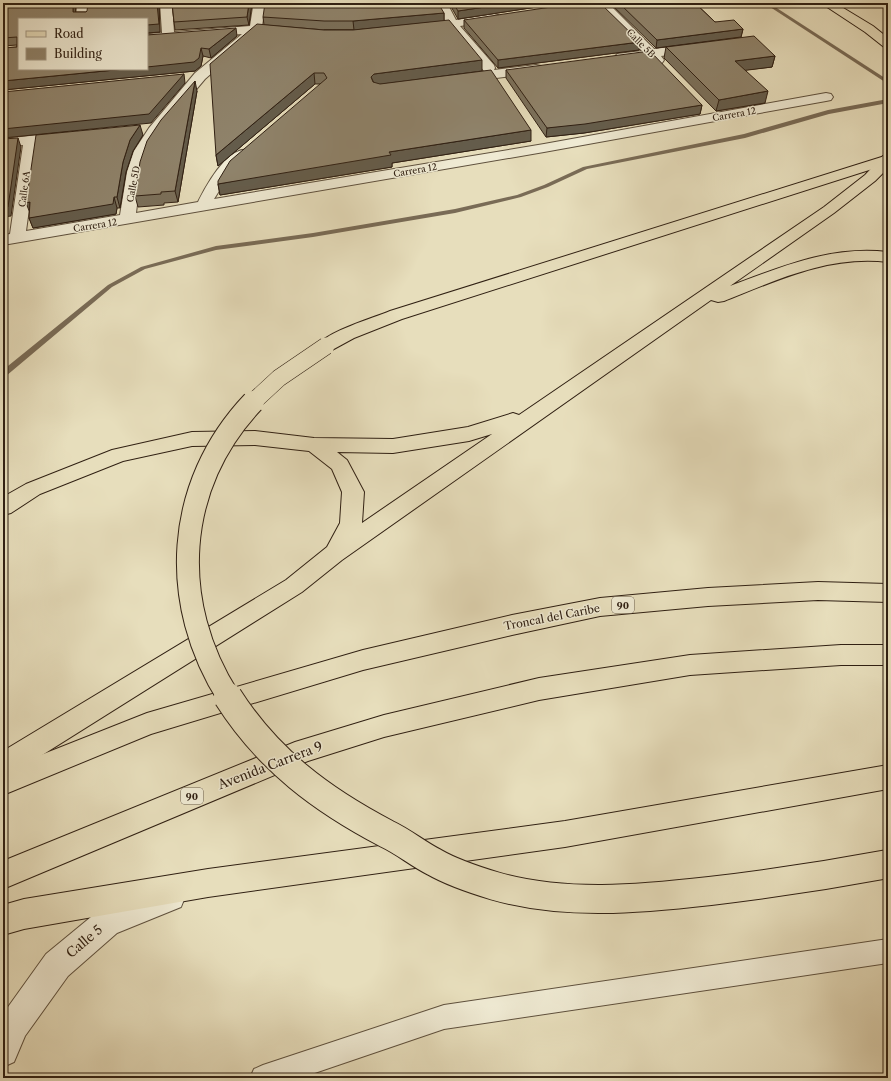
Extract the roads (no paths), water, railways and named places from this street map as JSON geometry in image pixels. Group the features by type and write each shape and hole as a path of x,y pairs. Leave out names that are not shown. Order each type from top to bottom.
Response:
{"main road":[{"path":"827,3 869,29 888,44"},
{"path":"3,766 294,586 334,554 828,210 870,178 888,159"},
{"path":"888,159 396,314 348,334 326,346 301,361 278,378 238,419 221,442 207,468 197,494 189,523 186,553 187,584 192,618 203,653 221,687 240,716 272,754 307,785 347,812 392,836 442,866 498,888 553,897 609,900 664,897 775,884 888,864"},
{"path":"686,308 805,264 834,258 888,257"},
{"path":"3,507 33,489 119,454 192,439 256,438 314,445 393,446 469,434 537,412"},
{"path":"314,445 340,465 352,492 351,523 334,554"},
{"name":"Troncal del Caribe","path":"3,783 147,724 363,660 512,625 600,607 708,597 810,591 888,592"},
{"name":"Avenida Carrera 9","path":"3,874 304,750 384,726 539,689 690,665 841,655 888,655"},
{"path":"3,920 24,914 208,883 565,834 888,777"}],"street":[{"path":"82,18 83,3"},
{"path":"166,3 168,36"},
{"path":"255,29 259,7 258,3"},
{"path":"441,3 454,25 494,74 502,87"},
{"name":"Calle 5B","path":"595,3 667,69"},
{"path":"408,29 454,25 508,16"},
{"path":"148,38 255,29 294,32"},
{"name":"Calle 5D","path":"127,220 134,172 141,151 156,128 200,76 255,29"},
{"path":"612,58 706,46"},
{"path":"456,79 549,67"},
{"path":"184,78 200,76"},
{"name":"Carrera 12","path":"10,239 544,148 826,97"},
{"path":"703,107 713,118"},
{"path":"140,130 156,128"},
{"path":"3,143 78,135"},
{"path":"535,136 544,148"},
{"name":"Calle 6A","path":"10,239 31,140"},
{"path":"202,207 225,169 255,144"},
{"name":"Calle 5","path":"3,1051 14,1025 57,965 107,922 208,883"}],"lane":[{"path":"263,1078 444,1017 888,951"}],"waterway":[{"path":"766,3 888,82"},
{"path":"3,374 110,286 143,268 216,248 313,235 455,211 519,196 546,186 585,168 745,136 828,112 888,101"}]}
